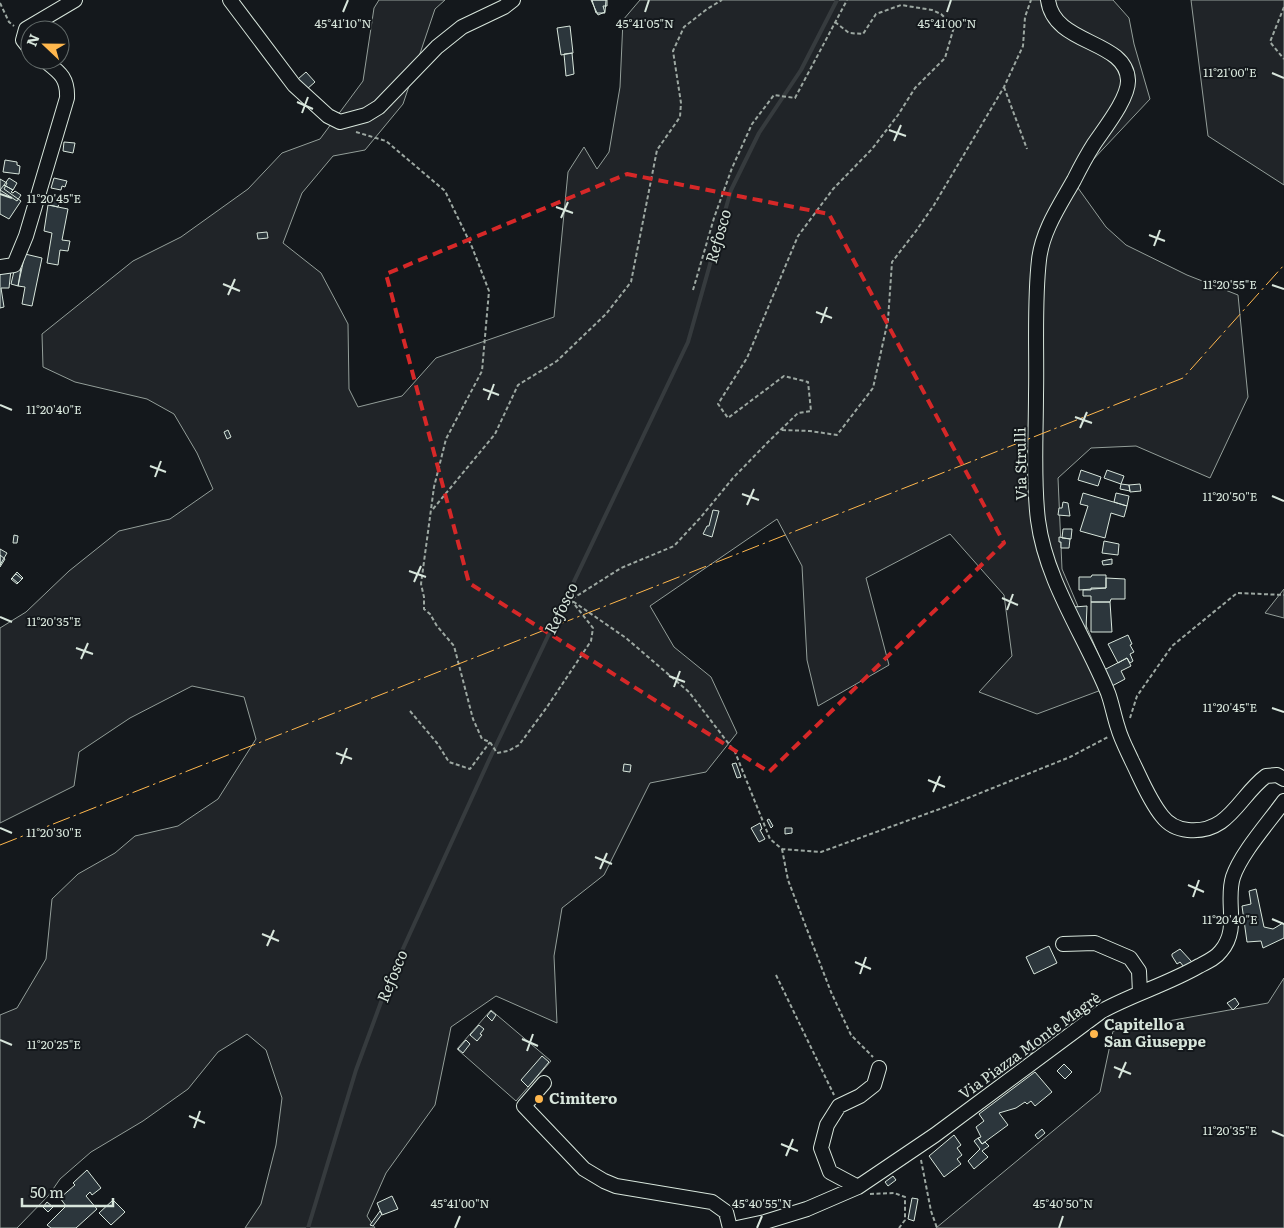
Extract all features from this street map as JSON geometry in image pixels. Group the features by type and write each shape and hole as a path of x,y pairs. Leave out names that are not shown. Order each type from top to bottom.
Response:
{"street":[{"path":"39,20 75,0"},
{"path":"230,0 294,85 328,116 340,122 366,115 380,107 437,47 462,27 504,7 513,0"},
{"name":"Via Strulli","path":"1048,0 1053,17 1072,33 1114,56 1125,69 1128,80 1126,92 1092,148 1045,234 1039,259 1036,476 1038,519 1050,567 1108,694 1118,731 1150,800 1163,817 1173,826 1181,829 1201,830 1212,827 1223,821 1266,776 1273,774 1283,778"},
{"path":"0,267 14,265 26,236 67,98 68,87 64,78 55,70"},
{"name":"Via Piazza Monte Magrè","path":"737,1228 765,1222 807,1209 858,1187 917,1148 1102,1011 1189,972 1220,952 1227,943 1231,932 1231,887 1233,878 1247,853 1284,801"},
{"path":"1063,944 1095,943 1130,958 1139,971 1140,993"},
{"path":"858,1187 830,1172 821,1148 827,1125 839,1106 860,1096 874,1085 879,1068"},
{"path":"544,1083 524,1106 584,1169 616,1186 718,1204 726,1212 730,1228"}],"path":[{"path":"432,510 495,434 518,385 557,361 606,314 631,282 657,150 680,117 681,103 673,51 684,27 707,8 722,0"},
{"path":"693,290 714,218 732,168 752,124 774,95 795,98 846,0"},
{"path":"781,430 810,431 837,435 873,388 888,320 892,262 934,205 1004,87 1023,46 1024,17 1031,0"},
{"path":"0,2 9,22 20,31"},
{"path":"571,600 621,568 674,546 701,517 732,478 798,413 811,411 808,382 784,376 728,418 718,404 747,358 798,236 833,189 872,150 915,88 944,58 954,27 941,14 932,10 901,5 876,14 863,34 849,34 835,22"},
{"path":"1284,7 1270,42 1284,59"},
{"path":"1004,87 1027,148"},
{"path":"354,131 386,141 445,190 472,247 489,291 482,371 446,438 434,486 421,584 424,609 430,614 437,626 454,646 473,719 482,739 490,742 497,752 508,751 519,745 591,641 593,628 571,600"},
{"path":"1130,717 1137,696 1172,646 1237,593 1284,595"},
{"path":"571,600 626,638 689,692 736,752 770,839 782,849 821,852 948,806 1070,757 1118,731"},
{"path":"410,711 437,743 449,762 470,769 490,742"},
{"path":"782,849 788,880 831,992 850,1035 872,1055 879,1068"},
{"path":"776,975 839,1106"},
{"path":"917,1148 923,1164 930,1211 937,1228"},
{"path":"858,1187 870,1194 894,1193 904,1197 905,1220 899,1228"}],"highlighted area":[{"path":"627,174 829,214 1004,543 769,772 469,583 386,274"}],"shaded area":[{"path":"379,0 445,0 435,9 403,104 365,150 333,156 302,193 283,243 321,273 348,324 349,389 358,407 402,396 436,358 554,317 568,172 584,147 597,169 609,152 620,87 623,20 640,0 1113,0 1129,18 1134,44 1150,99 1073,181 1106,227 1126,245 1187,275 1238,295 1248,397 1210,478 1136,446 1091,448 1058,478 1062,569 1112,686 1037,714 979,692 1012,656 1004,595 950,534 866,578 889,665 818,706 807,660 802,566 777,519 650,606 674,647 711,677 737,733 706,772 650,783 604,875 562,908 554,956 557,1023 496,996 451,1027 435,1105 386,1173 367,1216 375,1228 245,1228 261,1204 276,1145 282,1098 266,1050 247,1034 218,1052 188,1089 143,1121 91,1152 60,1179 49,1195 17,1228 0,1228 0,1015 17,1008 46,959 52,899 78,874 115,853 135,836 178,826 218,799 256,739 244,697 192,686 130,718 79,752 74,786 0,823 0,628 26,612 69,571 119,531 170,519 213,489 197,453 174,414 147,399 75,382 43,367 42,334 133,261 181,237 248,189 282,153 320,139 363,81 374,8"},
{"path":"1191,0 1284,0 1284,185 1208,136"},
{"path":"1284,589 1284,618 1265,613"},
{"path":"1284,978 1284,1228 936,1228 1100,1092 1113,1031 1268,1003"},
{"path":"491,1010 551,1061 516,1101 457,1049"}],"building":[{"path":"591,0 606,0 605,12 598,15"},
{"path":"592,0 607,0 607,6 603,6 605,13 596,13"},
{"path":"570,26 573,53 561,55 557,28"},
{"path":"572,53 574,74 566,76 564,54"},
{"path":"306,72 315,82 307,89 298,79"},
{"path":"64,142 75,143 73,153 63,151"},
{"path":"5,160 17,162 17,165 20,166 19,174 3,172"},
{"path":"9,178 17,183 13,190 4,185"},
{"path":"54,178 67,181 65,187 62,186 61,190 51,188"},
{"path":"0,179 7,183 4,189 21,201 9,219 0,214"},
{"path":"4,185 13,190 11,192 15,191 21,195 17,201 0,190"},
{"path":"51,198 60,200 58,207 50,205"},
{"path":"48,205 68,209 62,240 70,241 68,251 60,250 58,265 47,263 52,233 44,231"},
{"path":"267,232 268,238 258,239 257,233"},
{"path":"25,254 42,258 32,306 22,304 25,287 18,286"},
{"path":"15,267 21,268 18,286 11,284"},
{"path":"11,270 9,288 1,288 4,307 0,308 0,271"},
{"path":"228,430 231,437 227,439 224,432"},
{"path":"1081,470 1101,477 1098,486 1078,480"},
{"path":"1107,470 1124,476 1121,484 1104,478"},
{"path":"1121,484 1129,485 1130,491 1120,489"},
{"path":"1140,484 1141,491 1130,492 1129,485"},
{"path":"1083,493 1127,506 1124,517 1111,513 1105,538 1080,531 1088,506 1080,504"},
{"path":"1116,493 1129,496 1127,506 1114,502"},
{"path":"1063,502 1068,503 1070,516 1058,515 1059,508 1062,508"},
{"path":"713,510 719,511 712,537 703,534 707,526 709,526"},
{"path":"1063,529 1072,529 1071,539 1062,538"},
{"path":"14,535 18,536 17,543 13,543"},
{"path":"1059,537 1070,539 1069,548 1061,548"},
{"path":"1104,541 1119,544 1118,555 1102,553"},
{"path":"0,549 7,553 0,565"},
{"path":"0,555 5,559 0,567"},
{"path":"1112,559 1112,564 1103,565 1102,561"},
{"path":"17,572 23,578 18,583 12,578"},
{"path":"16,574 22,579 17,584 11,579"},
{"path":"1092,575 1106,575 1106,588 1079,590 1079,577 1091,577"},
{"path":"1106,578 1125,579 1125,599 1111,599 1110,602 1091,602 1091,596 1083,596 1083,590 1106,588"},
{"path":"1091,602 1110,602 1112,632 1091,632"},
{"path":"1087,606 1086,629 1079,631 1074,607"},
{"path":"1128,635 1134,652 1130,654 1133,661 1130,663 1127,658 1118,663 1108,644"},
{"path":"1127,658 1131,666 1121,671 1125,679 1112,686 1104,670"},
{"path":"736,763 741,777 737,778 732,764"},
{"path":"624,764 631,765 630,772 623,771"},
{"path":"769,819 773,826 771,828 767,820"},
{"path":"760,823 762,829 760,830 765,839 759,842 751,828"},
{"path":"785,828 792,828 792,833 785,834"},
{"path":"1256,889 1264,927 1273,929 1283,923 1284,925 1284,938 1263,948 1261,941 1247,942 1242,906 1251,904 1249,891"},
{"path":"1049,946 1057,963 1034,974 1026,957"},
{"path":"1180,949 1192,962 1184,967 1180,962 1177,964 1172,956 1172,954"},
{"path":"1235,998 1239,1004 1233,1010 1227,1003"},
{"path":"491,1011 496,1015 492,1021 487,1016"},
{"path":"479,1025 484,1029 477,1041 470,1035"},
{"path":"466,1040 470,1044 463,1053 458,1049"},
{"path":"1031,1049 1033,1052 1027,1057 1025,1054"},
{"path":"542,1056 549,1062 528,1087 521,1080"},
{"path":"1064,1064 1072,1072 1065,1079 1057,1071"},
{"path":"1035,1072 1052,1092 1035,1106 1031,1101 1027,1104 1025,1102 1016,1108 999,1113 1008,1125 982,1144 978,1138 981,1137 976,1127 984,1121 979,1114"},
{"path":"1042,1129 1045,1133 1038,1139 1035,1135"},
{"path":"954,1135 961,1145 957,1148 962,1155 957,1159 961,1164 944,1177 929,1156"},
{"path":"978,1138 982,1144 985,1142 989,1146 982,1151 988,1157 974,1169 968,1161 980,1149 974,1141"},
{"path":"87,1170 101,1188 92,1195 90,1192 86,1196 97,1209 76,1228 51,1228 47,1225 66,1206 60,1198 75,1185 73,1183"},
{"path":"893,1176 896,1180 888,1186 885,1182"},
{"path":"392,1196 398,1209 382,1215 377,1203"},
{"path":"912,1198 918,1199 914,1221 908,1219"},
{"path":"113,1200 125,1212 111,1225 99,1213"},
{"path":"47,1202 53,1207 48,1212 43,1207"},
{"path":"380,1211 382,1214 373,1226 370,1225"}],"waterway":[{"name":"Refosco","path":"308,1228 356,1070 391,975 489,760 688,342 731,190 759,133 801,70 837,0"}],"power":[{"path":"0,845 1183,378 1284,265"}],"place":[{"name":"Capitello a San Giuseppe","path":"1094,1034"},
{"name":"Cimitero","path":"539,1099"}]}
